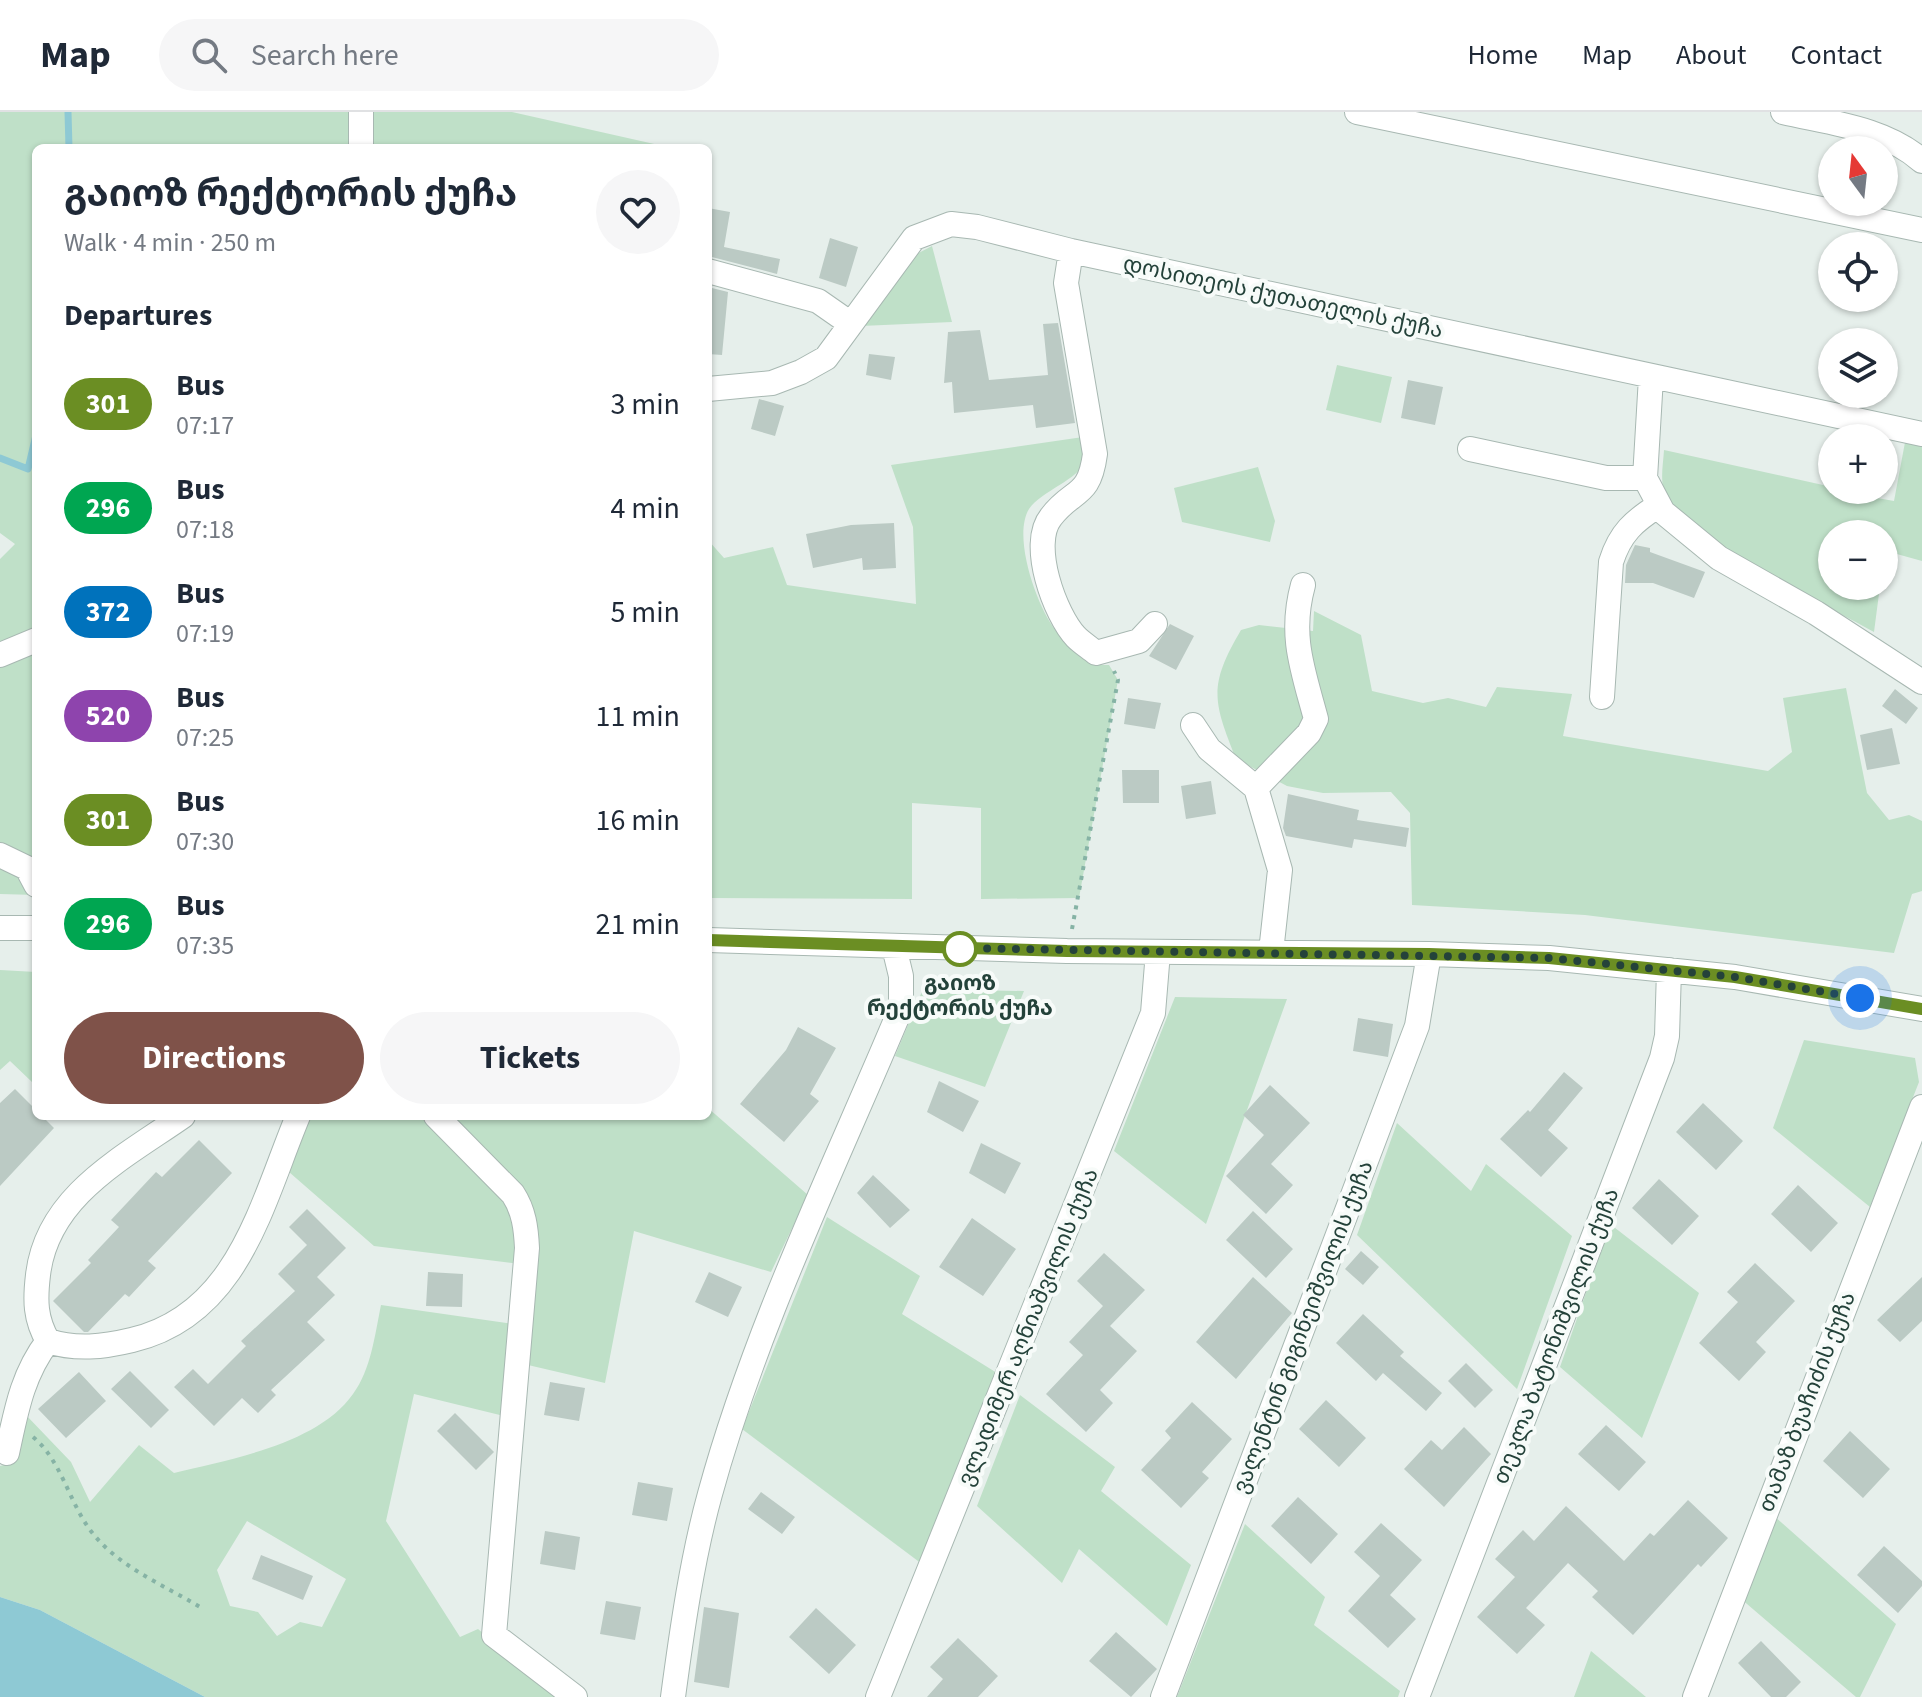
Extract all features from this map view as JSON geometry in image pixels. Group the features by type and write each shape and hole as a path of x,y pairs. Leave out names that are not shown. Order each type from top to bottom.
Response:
{"street":[{"path":"361,112 361,144"},
{"path":"1357,112 1922,230"},
{"path":"1789,113 1887,137 1922,161"},
{"name":"დოსითეოს ქუთათელის ქუჩა","path":"712,389 772,383 826,358 914,238 951,224 977,227 1071,251 1651,377 1796,404 1922,434"},
{"path":"1071,251 1066,283 1095,454 1092,475 1086,487 1051,516 1045,528 1042,548 1051,595 1075,636 1096,653 1139,641 1155,624"},
{"path":"712,272 818,301 851,324"},
{"path":"1651,377 1645,478 1663,512 1719,558 1816,613 1922,682"},
{"path":"1470,449 1606,478 1645,478"},
{"path":"1602,697 1611,562 1618,540 1633,521 1659,505"},
{"path":"1256,788 1309,733 1316,719 1297,648 1295,612 1303,585"},
{"path":"0,655 32,642"},
{"path":"1193,725 1209,749 1256,788 1280,870 1271,952"},
{"path":"0,855 27,868 32,877"},
{"path":"0,928 32,928"},
{"path":"712,940 1067,951 1549,958 1735,977 1922,1009"},
{"path":"673,1697 709,1496 733,1421 763,1334 901,1008 901,976 894,947"},
{"name":"ვლადიმერ აღნიაშვილის ქუჩა","path":"878,1697 1153,1013 1158,952"},
{"name":"ვალენტინ გიგინეიშვილის ქუჩა","path":"1163,1697 1417,1026 1429,954"},
{"name":"თეკლა ბატონიშვილის ქუჩა","path":"1417,1697 1662,1058 1667,1036 1669,970"},
{"name":"თამაზ ბუაჩიძის ქუჩა","path":"1695,1697 1922,1107"},
{"path":"177,1120 83,1187 57,1218 40,1259 35,1300 40,1328 48,1341 69,1348 115,1344 158,1334 189,1317 220,1287 242,1251 296,1120"},
{"path":"440,1120 513,1194 521,1207 526,1230 524,1294 494,1635 575,1697"},
{"path":"7,1453 20,1392 33,1360 48,1341"}],"path":[{"path":"1067,951 1118,680 1114,669 1096,653"},
{"path":"14,1420 47,1448 89,1530 117,1558 200,1607"}],"green space":[{"path":"0,112 353,112 353,144 32,144 32,632 0,645 0,559 15,544 0,533"},
{"path":"371,112 512,112 654,144 372,144"},
{"path":"932,246 952,322 861,326 909,258"},
{"path":"1337,365 1392,377 1381,423 1326,410"},
{"path":"1083,437 1086,455 1082,467 1029,509 1023,536 1029,572 1049,620 1060,635 1092,665 1109,665 1118,680 1079,898 981,899 981,808 912,803 912,899 712,898 712,544 724,558 773,547 787,585 916,604 913,527 891,465"},
{"path":"1906,437 1922,441 1922,561 1898,554 1898,520 1818,520 1818,600 1878,600 1874,632 1761,570 1701,532 1679,514 1667,499 1662,475 1664,450 1818,484 1818,504 1898,504 1898,480"},
{"path":"1258,467 1275,521 1270,542 1182,522 1174,488"},
{"path":"1314,611 1361,635 1372,691 1423,703 1448,698 1486,707 1497,687 1572,694 1563,736 1768,771 1792,752 1783,698 1846,688 1867,793 1889,820 1909,815 1922,821 1922,891 1912,894 1894,953 1585,915 1412,905 1410,813 1391,792 1323,793 1287,786 1236,759 1222,722 1219,680 1230,649 1241,630 1259,625 1313,631"},
{"path":"32,654 32,895 0,894 0,666"},
{"path":"0,970 32,972 32,1082 10,1061 0,1070"},
{"path":"923,989 1024,991 985,1087 895,1056"},
{"path":"1175,997 1287,999 1206,1224 1114,1151"},
{"path":"1804,1040 1915,1058 1919,1082 1870,1207 1773,1128"},
{"path":"712,1111 808,1195 771,1272 634,1231 605,1383 528,1365 538,1234 532,1205 452,1120 712,1120"},
{"path":"309,1120 432,1120 514,1205 520,1264 374,1246 289,1172"},
{"path":"1397,1123 1471,1191 1486,1164 1572,1236 1517,1389 1357,1235"},
{"path":"827,1217 920,1276 902,1314 997,1373 922,1564 742,1429"},
{"path":"1610,1224 1699,1293 1642,1438 1560,1367"},
{"path":"381,1305 514,1324 508,1417 414,1394 386,1521 460,1637 478,1629 562,1697 205,1697 40,1610 0,1597 0,1466 21,1448 25,1414 71,1462 90,1502 139,1445 174,1473 246,1455 296,1437 338,1411 353,1394 368,1363","holes":["247,1521 346,1579 322,1627 300,1622 277,1636 258,1612 230,1606 217,1570"]},
{"path":"1020,1395 1115,1467 1101,1491 1191,1565 1167,1626 1079,1549 1062,1583 977,1506"},
{"path":"1773,1515 1896,1624 1860,1697 1856,1697 1740,1598"},
{"path":"1245,1524 1325,1597 1314,1625 1400,1691 1398,1697 1177,1697"},
{"path":"1591,1651 1646,1697 1574,1697"}],"water":[{"path":"0,1597 40,1610 205,1697 0,1697"}],"building":[{"path":"712,209 730,212 724,247 780,259 777,274 712,257"},
{"path":"830,238 858,247 846,287 819,278"},
{"path":"712,288 728,292 722,355 712,354"},
{"path":"1058,323 1075,423 1036,428 1033,405 954,413 952,382 944,383 948,332 980,330 989,380 1048,375 1043,324"},
{"path":"869,354 895,357 891,380 866,375"},
{"path":"1408,380 1443,387 1435,425 1401,418"},
{"path":"759,399 784,406 775,436 751,429"},
{"path":"894,523 896,568 863,570 862,558 813,568 806,534 851,525"},
{"path":"1635,545 1650,548 1650,552 1705,572 1694,598 1653,583 1625,583 1626,565"},
{"path":"1170,624 1194,636 1176,670 1149,656"},
{"path":"1895,689 1918,708 1906,724 1882,706"},
{"path":"1128,698 1161,703 1155,729 1124,724"},
{"path":"1892,728 1900,764 1867,770 1860,735"},
{"path":"1122,770 1159,770 1159,803 1123,803"},
{"path":"1211,781 1216,814 1186,819 1181,786"},
{"path":"1288,794 1359,810 1357,820 1409,828 1406,847 1354,839 1352,848 1286,836 1283,828"},
{"path":"1358,1018 1393,1024 1388,1057 1353,1051"},
{"path":"798,1027 836,1048 810,1094 819,1101 784,1142 740,1104 786,1050"},
{"path":"1564,1072 1583,1088 1548,1130 1568,1148 1541,1177 1500,1139 1528,1110 1530,1112"},
{"path":"939,1081 979,1101 963,1132 927,1112"},
{"path":"1270,1085 1310,1123 1271,1164 1293,1185 1266,1214 1226,1176 1264,1135 1243,1115"},
{"path":"15,1089 32,1106 32,1120 46,1120 54,1128 0,1186 0,1103"},
{"path":"1703,1103 1743,1141 1716,1170 1676,1132"},
{"path":"199,1140 232,1173 148,1261 156,1268 129,1297 125,1294 88,1332 84,1332 53,1301 91,1263 88,1260 119,1227 111,1220 156,1172 162,1177"},
{"path":"981,1143 1021,1163 1005,1194 969,1173"},
{"path":"873,1175 910,1210 890,1228 857,1193"},
{"path":"1659,1179 1699,1216 1672,1245 1632,1208"},
{"path":"1798,1185 1838,1223 1811,1252 1771,1214"},
{"path":"307,1209 346,1248 317,1277 335,1295 307,1322 325,1340 271,1390 276,1395 258,1413 242,1398 214,1426 174,1387 193,1369 208,1384 246,1346 241,1341 295,1291 278,1274 307,1245 289,1227"},
{"path":"1253,1211 1293,1249 1266,1278 1226,1240"},
{"path":"972,1218 1016,1249 983,1296 939,1267"},
{"path":"1361,1251 1379,1267 1363,1285 1345,1269"},
{"path":"1104,1253 1145,1290 1110,1326 1137,1351 1100,1390 1113,1403 1086,1432 1046,1394 1083,1355 1069,1342 1103,1306 1077,1281"},
{"path":"1755,1263 1795,1301 1756,1342 1766,1352 1739,1381 1699,1343 1738,1302 1727,1292"},
{"path":"428,1272 463,1274 462,1307 426,1306"},
{"path":"709,1272 742,1287 728,1317 695,1302"},
{"path":"1253,1277 1292,1313 1236,1379 1196,1342"},
{"path":"1922,1277 1922,1321 1900,1342 1877,1320"},
{"path":"1363,1314 1404,1352 1400,1356 1442,1393 1426,1411 1383,1373 1376,1381 1336,1343"},
{"path":"1466,1363 1493,1390 1475,1408 1448,1381"},
{"path":"130,1371 169,1410 151,1428 111,1389"},
{"path":"79,1372 106,1401 66,1438 38,1409"},
{"path":"550,1382 585,1388 579,1421 544,1415"},
{"path":"1326,1400 1366,1438 1339,1467 1299,1429"},
{"path":"1192,1402 1232,1439 1202,1472 1209,1478 1181,1508 1141,1470 1171,1438 1165,1431"},
{"path":"455,1413 494,1452 476,1470 437,1431"},
{"path":"1606,1425 1646,1462 1619,1491 1578,1454"},
{"path":"1464,1427 1491,1454 1444,1507 1404,1469 1431,1440 1442,1450"},
{"path":"1850,1431 1890,1469 1863,1498 1823,1461"},
{"path":"638,1482 673,1488 667,1521 632,1515"},
{"path":"761,1492 795,1517 782,1534 748,1509"},
{"path":"1298,1497 1338,1534 1311,1564 1271,1526"},
{"path":"1688,1500 1728,1538 1701,1567 1698,1564 1633,1635 1592,1597 1598,1591 1568,1563 1526,1608 1545,1625 1517,1654 1477,1617 1515,1577 1495,1559 1523,1530 1534,1541 1566,1506 1624,1561 1650,1533 1654,1536"},
{"path":"1381,1523 1422,1560 1390,1595 1416,1619 1388,1648 1348,1611 1380,1576 1354,1552"},
{"path":"545,1531 580,1537 575,1570 540,1564"},
{"path":"1884,1546 1922,1581 1922,1586 1898,1613 1857,1575"},
{"path":"261,1555 313,1576 303,1600 252,1579"},
{"path":"606,1601 641,1607 635,1640 600,1634"},
{"path":"704,1607 739,1613 729,1688 694,1682"},
{"path":"816,1608 856,1645 829,1674 789,1637"},
{"path":"1116,1632 1157,1669 1131,1697 1089,1661"},
{"path":"958,1638 998,1676 978,1697 927,1697 943,1679 930,1667"},
{"path":"1761,1641 1801,1682 1786,1697 1771,1697 1738,1663"}],"waterway":[{"path":"68,112 69,144"},
{"path":"0,458 28,469 32,452"}],"bus line":[{"name":"301","path":"712,940 1067,951 1549,958 1735,977 1922,1009"}],"place":[{"name":"გაიოზ რექტორის ქუჩა","path":"960,949"}],"route":[{"path":"960,949 952,948 1549,958 1735,977 1860,998"}]}
